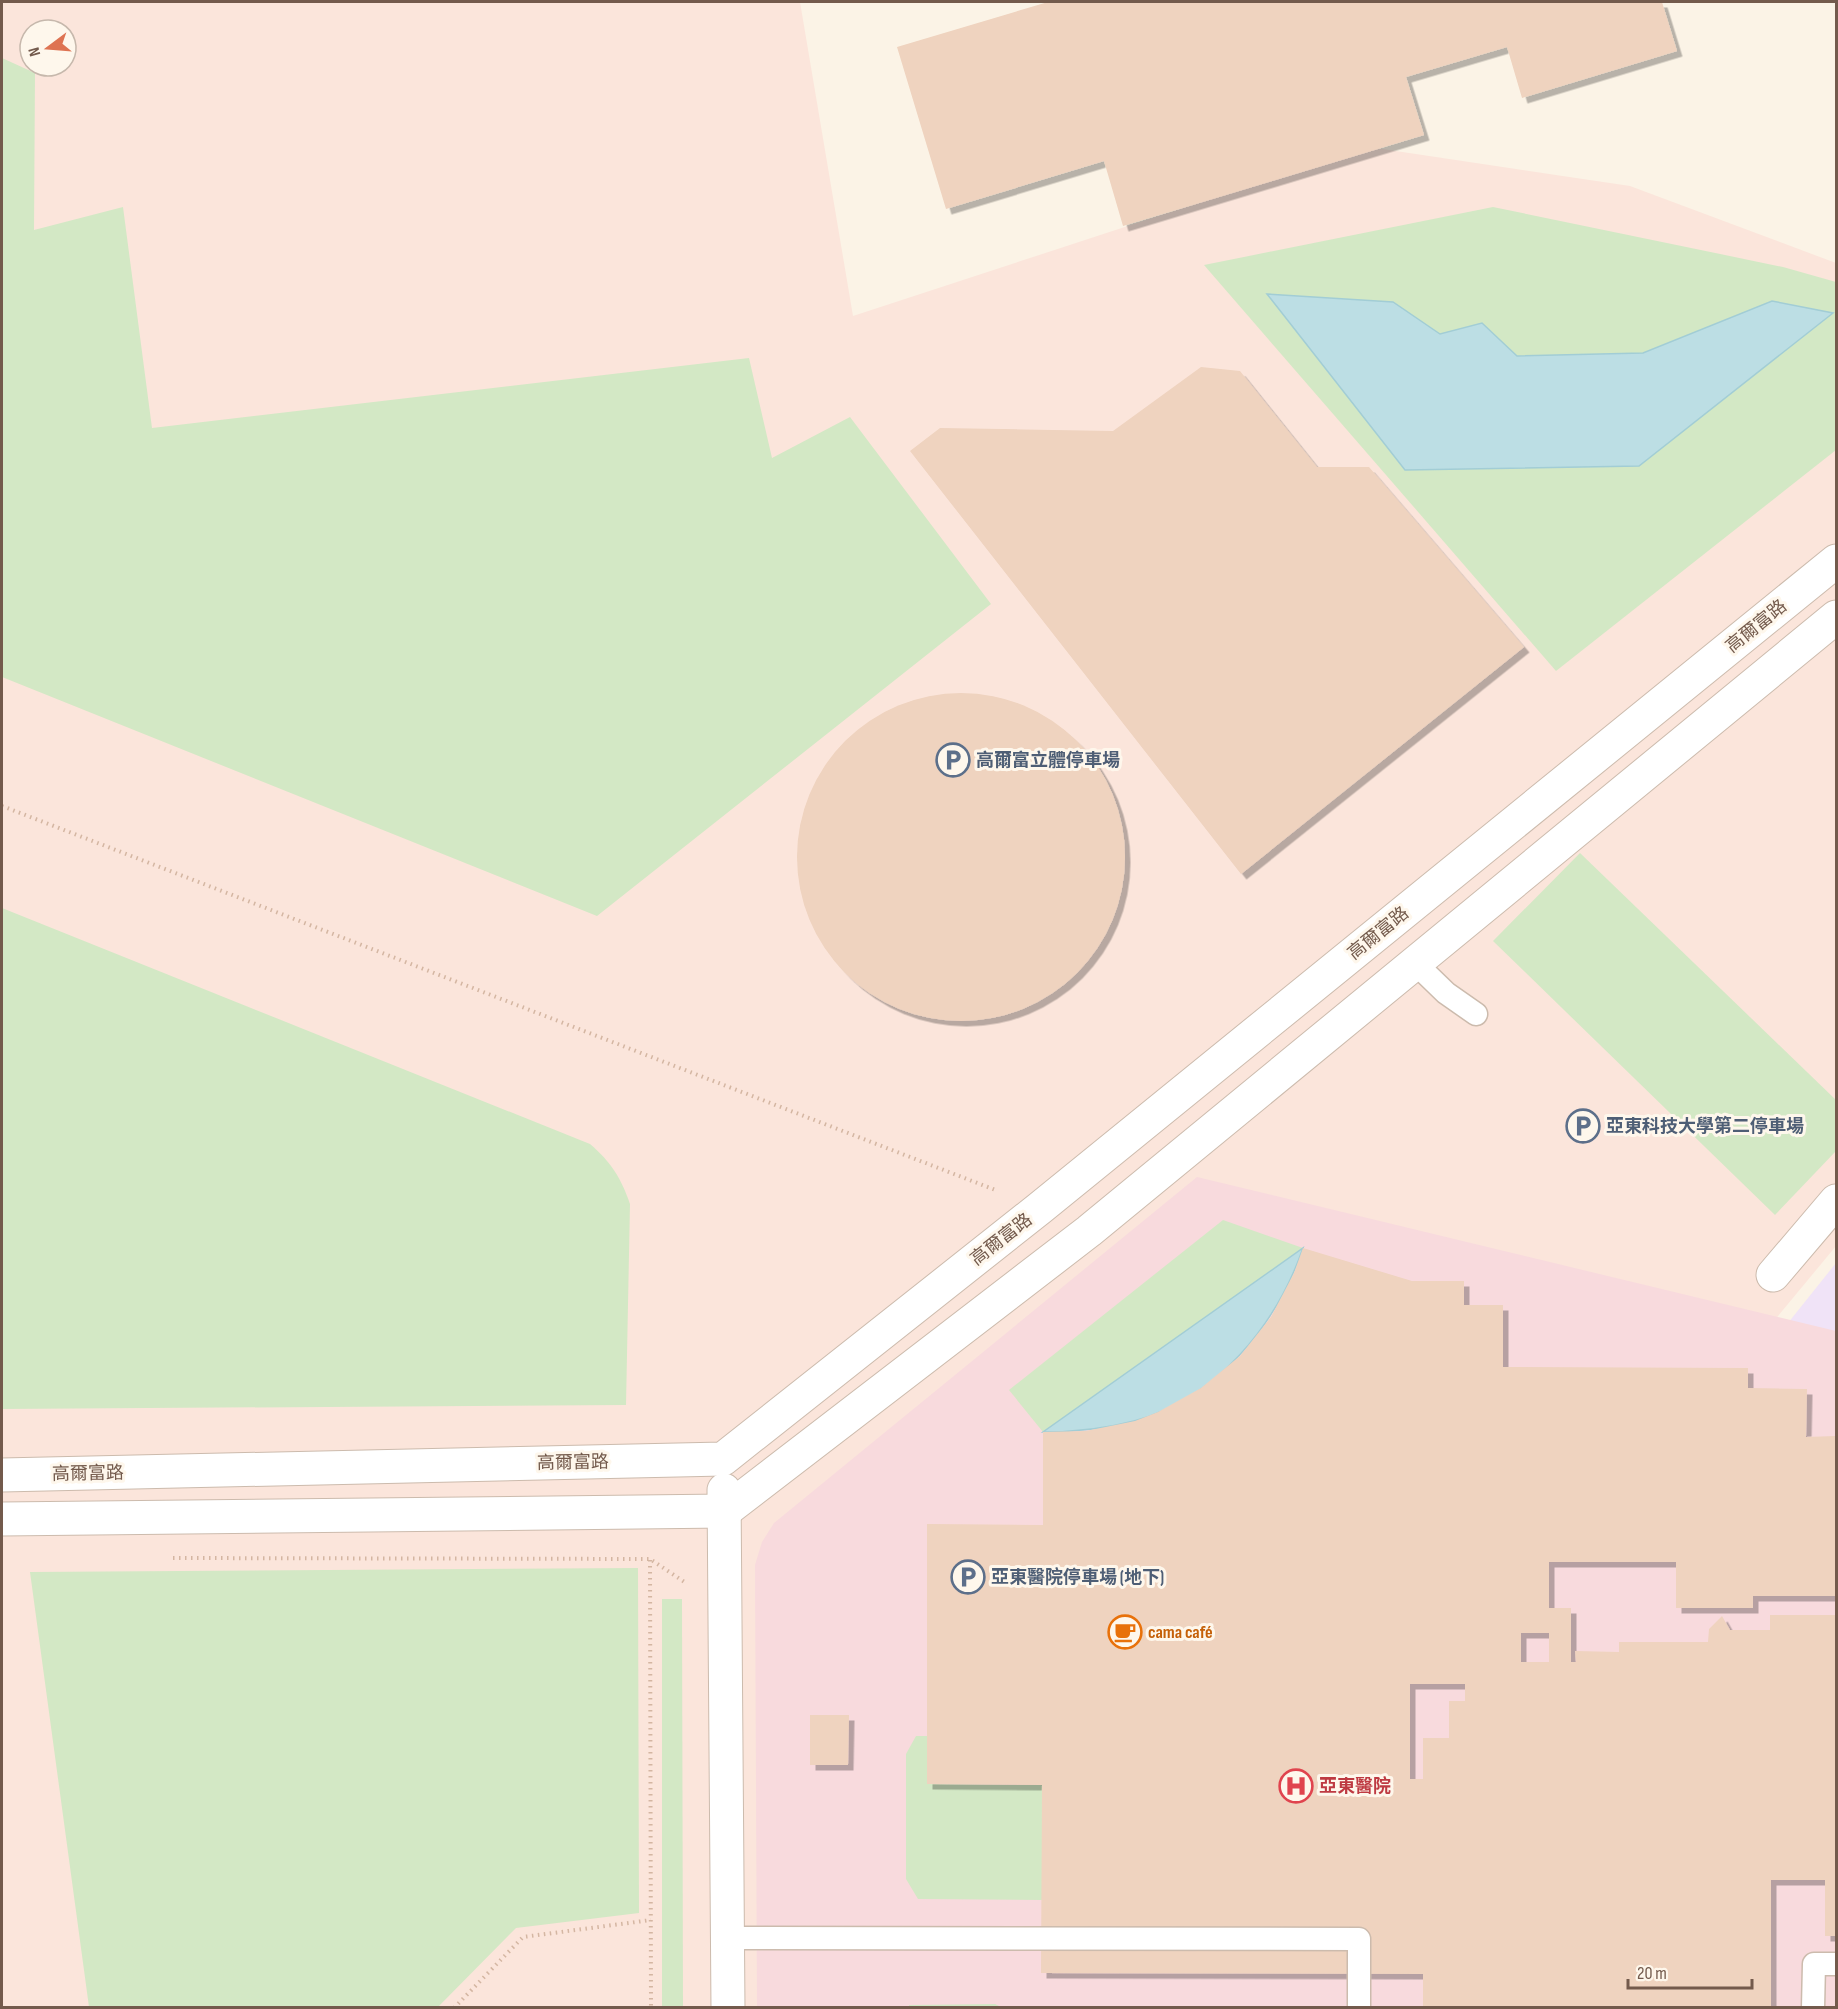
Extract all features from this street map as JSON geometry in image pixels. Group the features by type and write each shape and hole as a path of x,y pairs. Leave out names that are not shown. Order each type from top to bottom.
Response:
{"street":[{"name":"高爾富路","path":"2,1475 723,1459 1040,1208 1836,561"},
{"path":"2,1519 724,1511 1089,1231 1836,617"},
{"path":"1773,1275 1836,1201"},
{"path":"723,1459 728,2007"}],"lane":[{"path":"1414,962 1446,993 1476,1014"},
{"path":"727,1938 1359,1939 1359,2007"},
{"path":"1813,2007 1814,1964 1836,1964"}],"path":[{"path":"2,806 1040,1208"},
{"path":"167,1558 650,1559 694,1588"},
{"path":"650,1559 651,2007"},
{"path":"454,2007 523,1937 651,1920"}],"shaded area":[{"path":"2,2 800,2 853,316 1369,147 1630,186 1836,263 1836,1246 1759,1339 1836,2007 2,2008"},
{"name":"亞東醫院","path":"1197,1177 1836,1331 1836,2007 757,2007 755,1565 762,1542 774,1523"},
{"path":"1836,1263 1836,1332 1788,1323"}],"green space":[{"path":"2,58 18,65 18,78 35,78 34,230 123,207 152,428 749,358 772,458 850,417 991,604 597,916 2,677"},
{"path":"1493,207 1783,267 1836,282 1836,450 1556,671 1204,265"},
{"path":"1580,853 1836,1100 1836,1151 1775,1215 1493,941"},
{"path":"2,908 590,1144 604,1157 614,1171 630,1204 626,1405 2,1409"},
{"path":"1223,1220 1303,1248 1043,1432 1009,1390"},
{"path":"638,1568 639,1913 516,1928 438,2007 89,2007 30,1572"},
{"path":"662,1599 682,1599 683,2007 662,2007"},
{"path":"916,1736 928,1736 928,1784 1042,1785 1042,1900 918,1899 906,1879 906,1754"},
{"path":"995,2004 1001,2007 909,2007 909,2005"}],"water":[{"path":"1267,294 1393,302 1440,334 1482,323 1517,356 1643,353 1772,301 1833,313 1639,466 1405,470"},
{"path":"1303,1248 1277,1305 1259,1331 1239,1356 1191,1396 1164,1410 1123,1424 1089,1430 1043,1432"}],"building":[{"path":"1048,2 1662,2 1677,51 1522,98 1507,47 1406,77 1424,135 1123,226 1104,161 946,209 897,47"},
{"path":"1201,367 1240,371 1317,467 1369,467 1524,647 1241,874 910,451 940,428 1113,431"},
{"path":"961,693 993,696 1024,705 1052,721 1077,741 1097,766 1113,794 1122,825 1125,857 1122,889 1113,920 1097,948 1077,973 1052,993 1024,1009 993,1018 961,1021 929,1018 898,1009 870,993 845,973 825,948 809,920 800,889 797,857 800,825 809,794 825,766 845,741 870,721 898,705 929,696"},
{"name":"亞東醫院","path":"1303,1248 1412,1281 1464,1281 1464,1305 1503,1305 1503,1367 1748,1368 1748,1388 1807,1389 1806,1437 1836,1436 1836,1596 1753,1596 1753,1608 1676,1608 1676,1562 1549,1562 1549,1608 1571,1608 1571,1662 1576,1662 1575,1651 1619,1652 1619,1642 1708,1642 1709,1629 1722,1616 1730,1630 1770,1630 1770,1615 1836,1615 1836,1936 1825,1936 1825,1880 1771,1880 1771,2008 1423,2008 1423,1974 1041,1973 1042,1785 927,1784 927,1524 1043,1525 1043,1432 1086,1431 1135,1421 1158,1412 1201,1388 1240,1356 1271,1317 1294,1273","holes":["1521,1633 1549,1633 1549,1662 1521,1662","1410,1684 1465,1684 1465,1701 1449,1701 1449,1738 1423,1738 1423,1779 1410,1779"]},
{"path":"810,1715 849,1715 848,1765 810,1765"}],"place":[{"name":"高爾富立體停車場","path":"953,760"},
{"name":"亞東科技大學第二停車場","path":"1583,1126"},
{"name":"亞東醫院停車場 (地下)","path":"968,1577"},
{"name":"cama café","path":"1125,1632"},
{"name":"亞東醫院","path":"1296,1786"}]}
